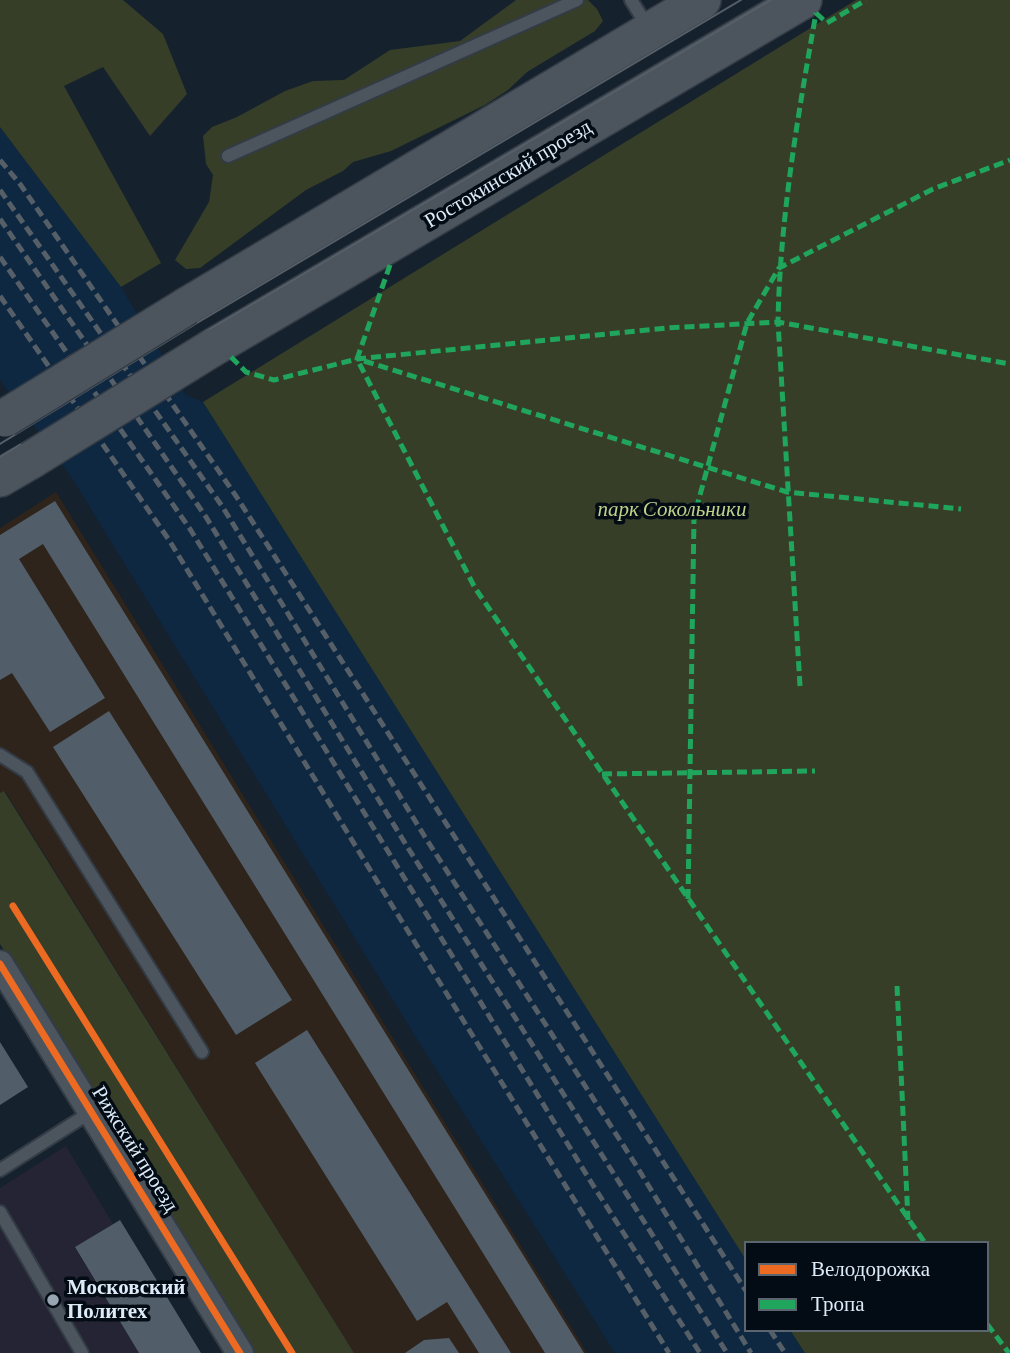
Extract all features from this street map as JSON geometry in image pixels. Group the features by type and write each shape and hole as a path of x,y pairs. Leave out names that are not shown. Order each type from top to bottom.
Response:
{"main road":[{"path":"3,419 187,306 702,0"},
{"name":"Ростокинский проезд","path":"0,478 212,348 803,0"},
{"path":"650,31 678,74"}],"street":[{"name":"Рижский проезд","path":"0,964 240,1353"}],"lane":[{"path":"228,156 577,0"},
{"path":"631,0 650,31"},
{"path":"0,755 27,772 202,1052"},
{"path":"0,1170 91,1112"},
{"path":"0,1212 82,1353"}],"shaded area":[{"path":"0,127 121,287 186,395 203,402 744,1257 744,1332 791,1332 805,1353 615,1353 417,1039 70,475 0,380"},
{"path":"56,492 587,1353 354,1353 5,791 0,793 0,528"},
{"name":"Московский Политех","path":"66,1146 113,1224 75,1248 139,1353 0,1353 0,1188"}],"green space":[{"path":"0,0 123,0 163,34 187,94 150,136 103,67 64,86 161,263 121,287 0,127"},
{"path":"516,0 588,0 603,21 595,31 527,72 508,90 485,105 391,151 353,162 343,171 306,190 200,268 186,269 175,260 209,202 213,175 206,164 203,136 212,127 285,91 313,81 344,80 390,50 460,41"},
{"name":"парк Сокольники","path":"856,0 1010,0 1010,1353 805,1353 791,1332 989,1332 989,1241 744,1241 744,1257 203,402"},
{"path":"4,791 354,1353 254,1353 0,944 0,793"}],"building":[{"path":"55,501 584,1353 545,1353 43,544 19,559 105,698 50,732 12,673 0,680 0,535"},
{"path":"109,711 292,1000 236,1035 53,747"},
{"path":"307,1030 511,1353 479,1353 447,1302 417,1321 255,1063"},
{"path":"0,1042 28,1087 0,1105"},
{"path":"120,1220 201,1353 139,1353 75,1247"},
{"path":"449,1338 459,1353 405,1353 424,1340"}],"tram line":[{"path":"0,444 197,323 741,0"},
{"path":"0,457 203,333 771,0"}],"railway":[{"path":"0,160 20,184 236,496 744,1288"},
{"path":"0,190 222,506 425,837 634,1162 751,1353"},
{"path":"0,219 206,517 408,848 727,1353"},
{"path":"0,257 190,529 591,1182 700,1353"},
{"path":"0,296 169,540 669,1353"},
{"path":"771,1332 785,1353"}],"marked path":[{"path":"816,13 827,23 866,0"},
{"path":"800,686 778,322 786,205 816,13"},
{"path":"688,899 694,517 747,323 779,268 933,189 1010,160"},
{"path":"390,265 357,359 475,588 924,1241"},
{"path":"231,357 246,372 274,380 357,359 667,328 778,322 1010,364"},
{"path":"364,361 787,492 961,509"},
{"path":"602,774 815,771"},
{"path":"897,986 908,1220"},
{"path":"989,1327 1009,1353"}],"cycle path":[{"path":"13,906 292,1353"},
{"path":"0,964 240,1353"}],"place":[{"name":"Московский Политех","path":"53,1300"}]}
